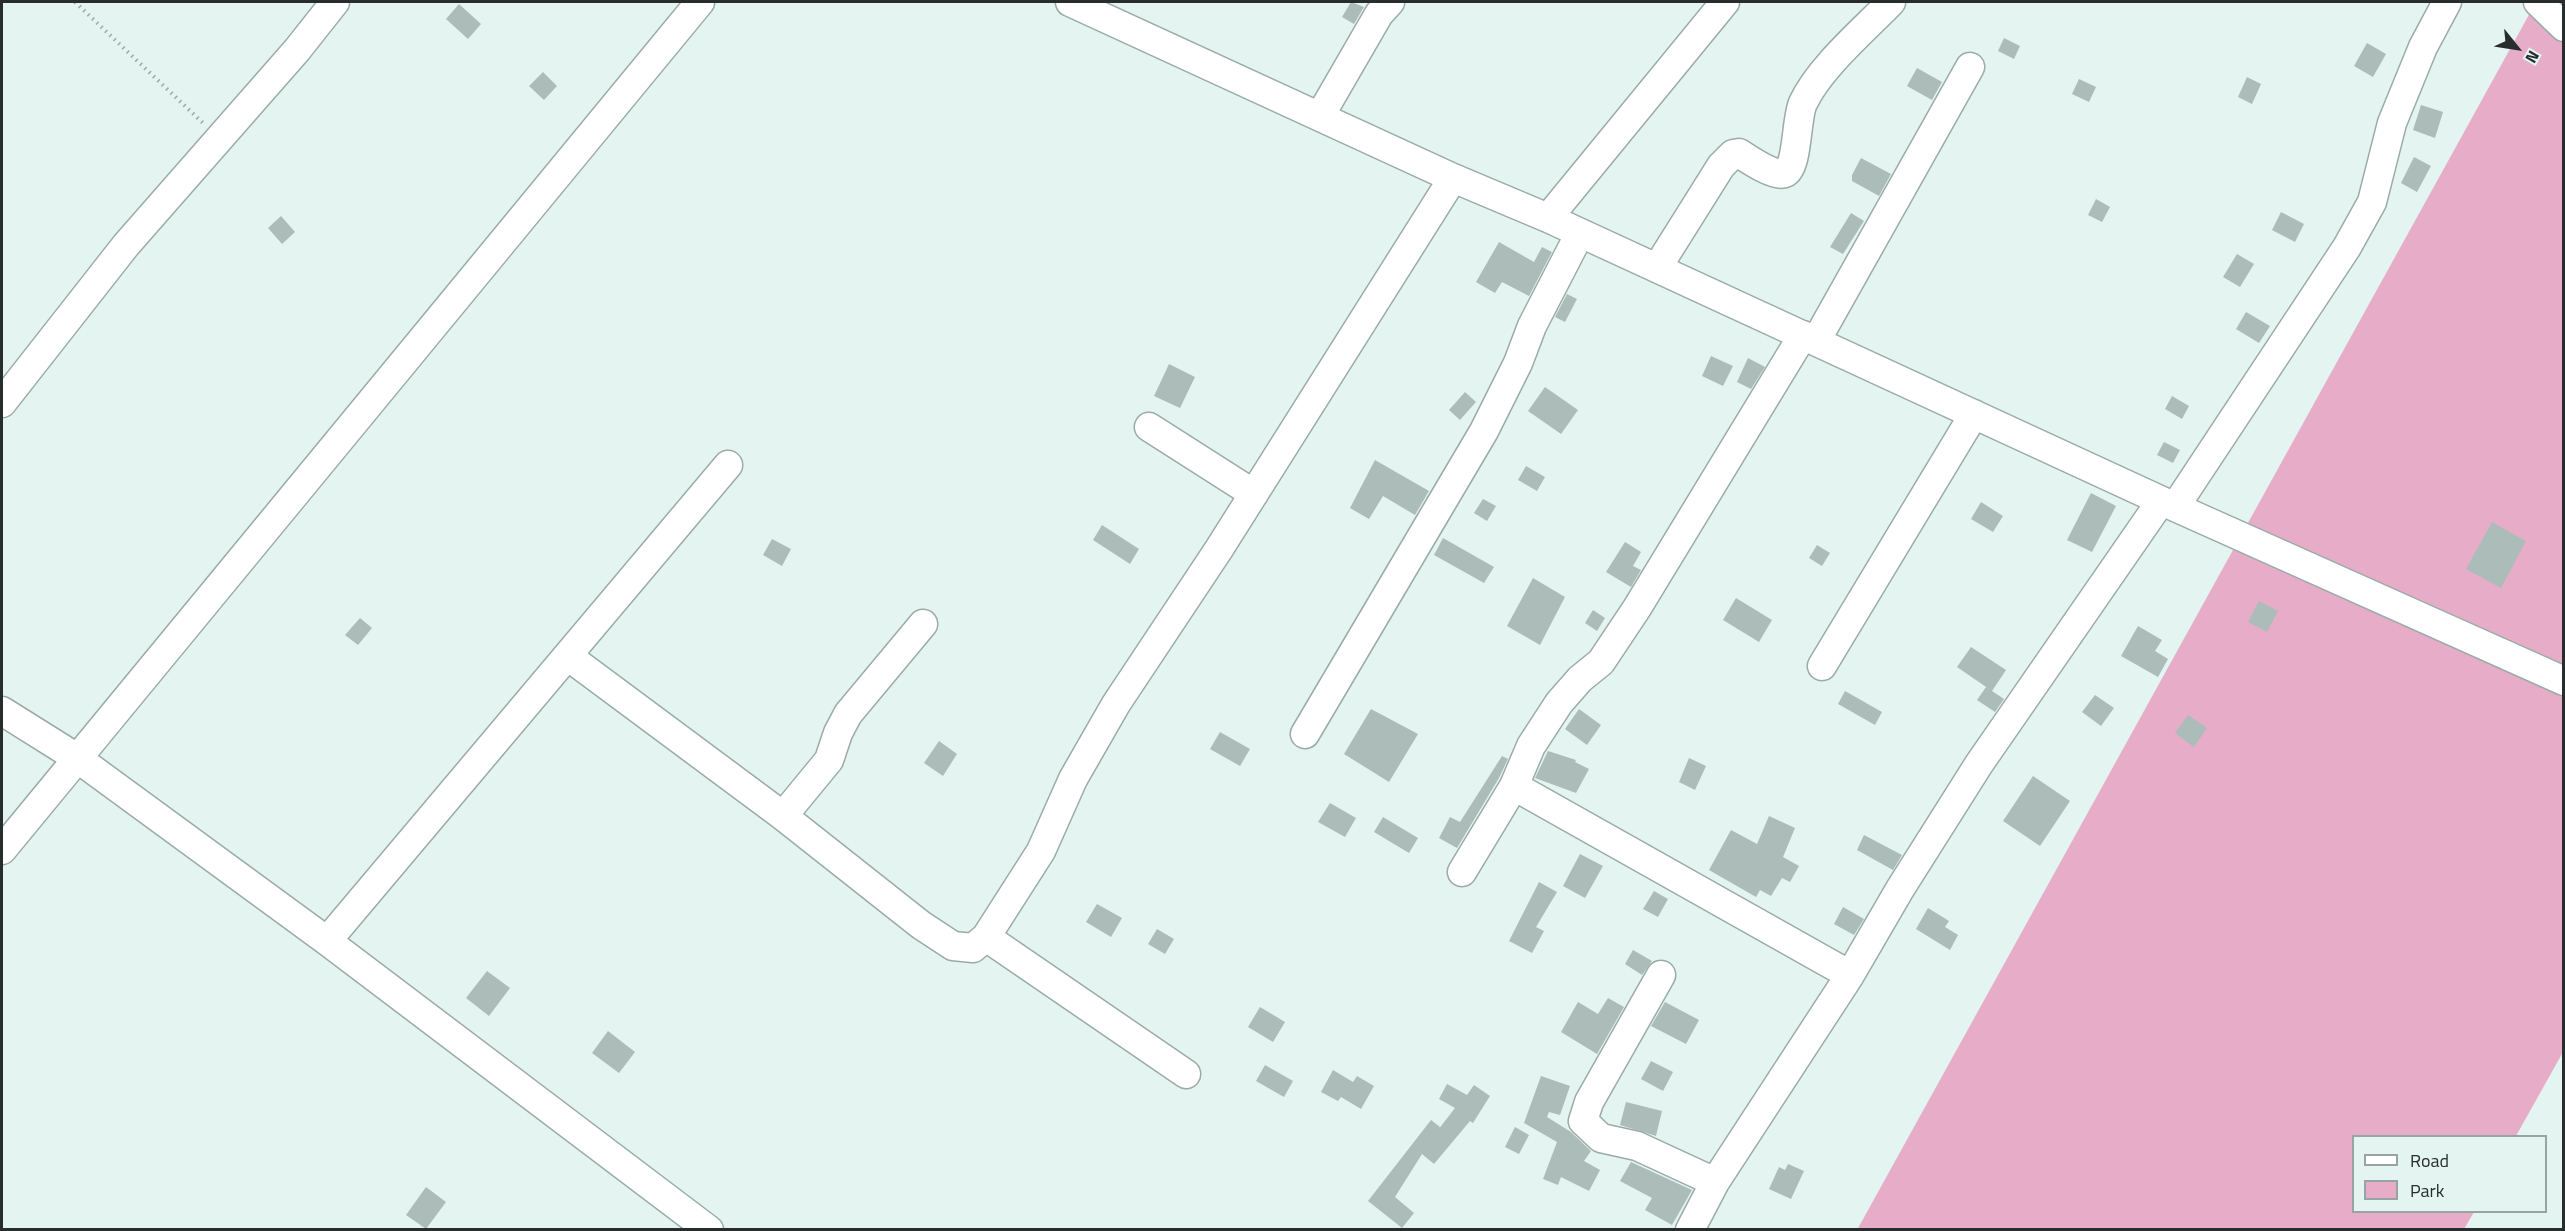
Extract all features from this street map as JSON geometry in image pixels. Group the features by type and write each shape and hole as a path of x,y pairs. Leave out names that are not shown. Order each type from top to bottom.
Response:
{"street":[{"path":"2,403 126,245 297,50 335,2"},
{"path":"2,850 700,2"},
{"path":"1070,2 1106,9 1320,116 1453,178 1548,218 2168,504 2564,681"},
{"path":"1320,116 1379,14 1390,2"},
{"path":"1548,218 1725,2"},
{"path":"1657,268 1721,166 1733,154 1739,153 1772,172 1784,174 1787,172 1793,159 1800,109 1805,100 1818,80 1891,2"},
{"path":"1690,1230 1716,1182 1850,975 1900,889 1979,764 2168,504 2347,247 2372,202 2392,123 2423,47 2447,2"},
{"path":"2538,2 2564,27"},
{"path":"1462,872 1514,786 1531,746 1559,703 1580,679 1601,662 1638,608 1809,338 1970,67"},
{"path":"569,657 783,816 921,925 953,946 973,948 986,937 1041,851 1072,779 1116,704 1254,494 1453,178"},
{"path":"1305,734 1484,431 1518,363 1532,326 1580,233"},
{"path":"1822,666 1974,414"},
{"path":"1149,427 1254,494"},
{"path":"327,941 569,657 728,465"},
{"path":"783,816 829,760 838,733 849,714 923,624"},
{"path":"2,711 77,758 327,941 709,1230"},
{"path":"1514,786 1850,975"},
{"path":"986,937 1186,1074"},
{"path":"1661,975 1589,1102 1583,1121 1601,1138 1637,1146 1716,1182"}],"path":[{"path":"75,2 219,139"}],"green space":[{"path":"2536,2 2563,2 2563,1052 2517,1135 2352,1135 2352,1213 2473,1213 2464,1229 1857,1230"}],"building":[{"path":"1351,2 1364,7 1354,24 1342,17"},
{"path":"459,4 481,24 468,39 446,19"},
{"path":"2004,38 2020,46 2014,59 1998,51"},
{"path":"2367,43 2386,54 2373,77 2354,66"},
{"path":"1917,68 1942,82 1932,100 1907,86"},
{"path":"543,72 557,86 544,100 529,86"},
{"path":"2247,77 2261,84 2252,104 2238,97"},
{"path":"2079,79 2096,87 2089,102 2072,94"},
{"path":"2421,105 2443,112 2435,138 2413,130"},
{"path":"2414,157 2431,166 2417,192 2401,183"},
{"path":"1861,158 1891,174 1879,196 1852,181 1852,175"},
{"path":"2096,199 2110,207 2102,222 2088,215"},
{"path":"2281,212 2304,224 2295,242 2272,230"},
{"path":"1851,213 1864,221 1843,254 1830,247"},
{"path":"281,216 295,232 282,244 268,228"},
{"path":"1499,242 1534,262 1542,247 1552,252 1529,296 1502,282 1495,293 1476,282"},
{"path":"2237,254 2254,264 2240,287 2223,277"},
{"path":"1567,294 1577,299 1565,322 1555,317"},
{"path":"2246,312 2270,326 2259,343 2236,329"},
{"path":"1711,356 1733,366 1723,386 1702,376"},
{"path":"1748,358 1765,367 1751,389 1737,382"},
{"path":"1169,364 1195,377 1180,408 1154,396"},
{"path":"1545,387 1578,410 1561,434 1528,411"},
{"path":"1465,392 1476,402 1460,420 1449,410"},
{"path":"2172,396 2189,406 2182,419 2165,409"},
{"path":"2164,442 2180,450 2173,463 2157,455"},
{"path":"1375,460 1429,491 1415,515 1383,496 1369,519 1350,508"},
{"path":"1526,466 1545,477 1537,491 1518,480"},
{"path":"2091,493 2116,506 2092,552 2067,540"},
{"path":"1483,499 1496,506 1487,521 1474,513"},
{"path":"1981,502 2003,516 1993,532 1971,519"},
{"path":"2492,522 2526,541 2501,588 2466,569"},
{"path":"1102,525 1139,549 1130,564 1093,540"},
{"path":"1443,538 1494,567 1484,583 1434,555"},
{"path":"772,539 791,549 782,566 763,555"},
{"path":"1625,542 1641,552 1633,566 1641,570 1631,587 1606,572"},
{"path":"1817,545 1830,553 1822,566 1809,558"},
{"path":"1533,578 1565,597 1540,645 1507,626"},
{"path":"1736,598 1772,620 1759,642 1723,620"},
{"path":"2259,601 2278,611 2267,632 2248,622"},
{"path":"1593,610 1605,618 1597,631 1585,623"},
{"path":"360,618 372,628 358,645 345,635"},
{"path":"2138,626 2162,640 2155,651 2168,659 2158,677 2121,656"},
{"path":"1971,647 2006,670 1992,691 1957,667"},
{"path":"1986,687 2004,699 1995,712 1977,700"},
{"path":"1845,691 1882,712 1875,725 1838,704"},
{"path":"2095,695 2114,708 2101,726 2082,712"},
{"path":"1371,709 1418,734 1389,782 1344,754"},
{"path":"1579,709 1601,725 1587,745 1565,729"},
{"path":"2188,715 2207,728 2194,747 2175,733"},
{"path":"1220,732 1250,749 1240,766 1210,749"},
{"path":"939,741 957,754 943,776 924,763"},
{"path":"1548,751 1576,760 1575,762 1589,769 1576,793 1535,778"},
{"path":"1502,756 1508,759 1499,778 1457,848 1439,838 1450,817 1460,822"},
{"path":"1689,758 1706,766 1695,790 1679,782"},
{"path":"2033,776 2070,801 2040,846 2003,821"},
{"path":"1330,803 1356,818 1345,837 1318,822"},
{"path":"1769,816 1795,828 1783,857 1799,866 1790,882 1782,878 1771,896 1760,890 1756,897 1709,870 1731,830 1757,844"},
{"path":"1383,817 1418,838 1409,853 1374,832"},
{"path":"1864,835 1902,855 1893,870 1857,850"},
{"path":"1580,854 1603,866 1585,898 1563,886"},
{"path":"1539,882 1557,892 1536,927 1544,931 1532,953 1509,941"},
{"path":"1654,891 1668,899 1658,917 1643,909"},
{"path":"1097,904 1122,918 1111,937 1086,922"},
{"path":"1843,907 1864,919 1854,935 1834,924"},
{"path":"1928,908 1949,921 1945,927 1958,935 1950,950 1916,929"},
{"path":"1157,929 1174,939 1165,954 1148,944"},
{"path":"1633,950 1652,961 1642,975 1625,964"},
{"path":"487,971 510,988 489,1016 466,998"},
{"path":"1608,998 1624,1007 1597,1054 1561,1032 1578,1002 1598,1014"},
{"path":"1665,1002 1699,1020 1686,1044 1651,1026"},
{"path":"1260,1007 1285,1022 1273,1042 1248,1027"},
{"path":"608,1031 635,1052 619,1073 592,1053"},
{"path":"1651,1061 1673,1072 1663,1091 1641,1079"},
{"path":"1265,1065 1293,1081 1284,1097 1256,1081"},
{"path":"1333,1070 1353,1082 1357,1076 1374,1086 1361,1109 1341,1097 1338,1101 1321,1092"},
{"path":"1541,1076 1570,1086 1560,1115 1549,1112 1547,1117 1571,1132 1591,1151 1584,1161 1600,1170 1589,1191 1561,1177 1558,1185 1543,1179 1557,1142 1524,1123"},
{"path":"1447,1084 1467,1095 1474,1085 1490,1096 1473,1123 1470,1121 1434,1164 1422,1154 1395,1197 1414,1213 1402,1228 1368,1201 1431,1120 1440,1127 1438,1130 1455,1108 1439,1099"},
{"path":"1626,1102 1662,1111 1656,1136 1620,1125"},
{"path":"1515,1127 1529,1135 1519,1154 1505,1147"},
{"path":"1631,1162 1692,1190 1672,1225 1645,1210 1652,1198 1620,1181"},
{"path":"1788,1164 1804,1171 1791,1199 1769,1189 1779,1167 1785,1170"},
{"path":"426,1187 446,1202 426,1229 406,1215"}]}
